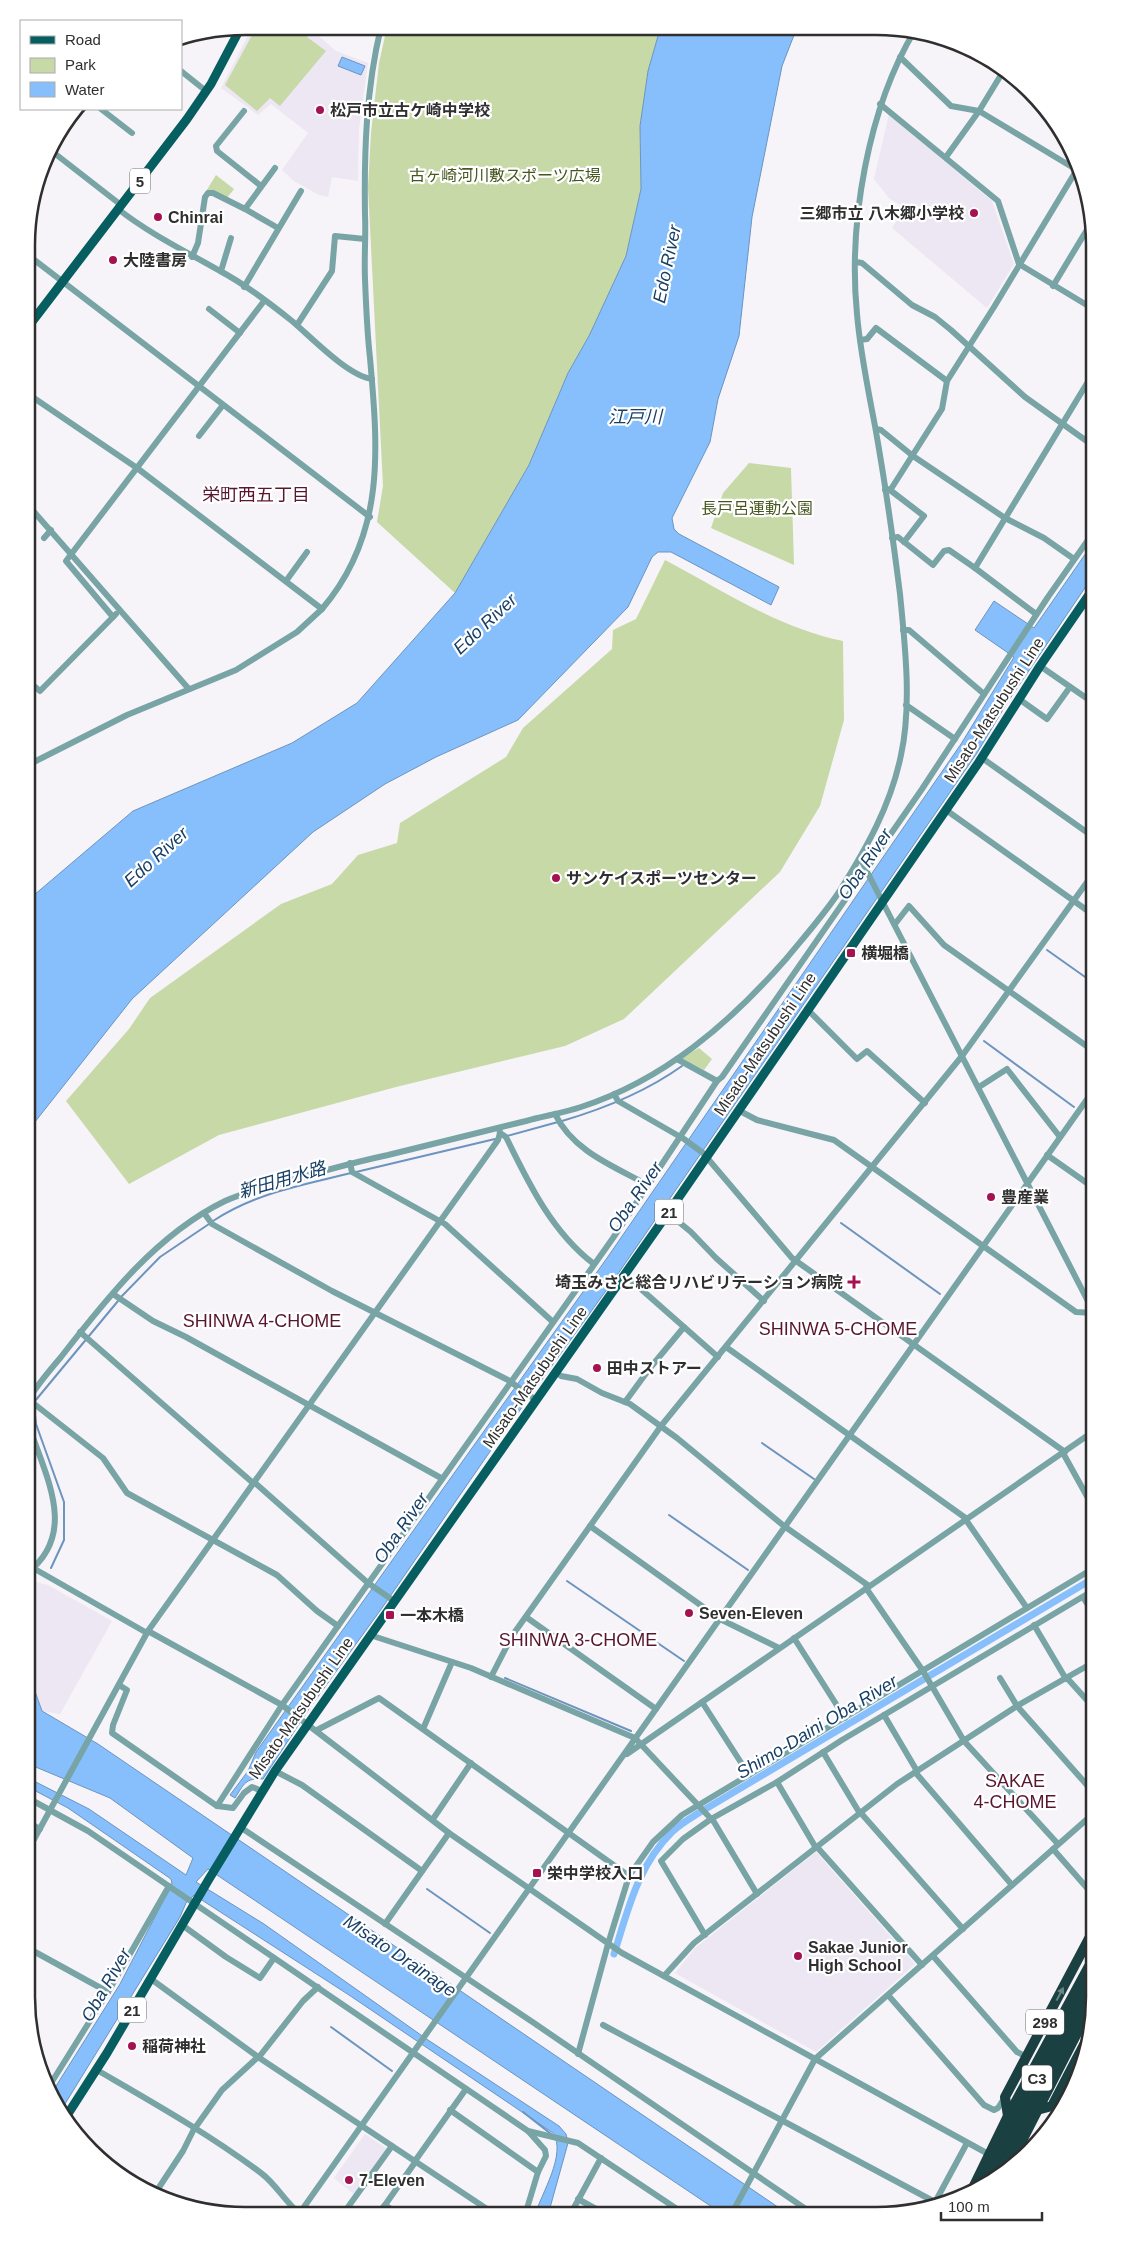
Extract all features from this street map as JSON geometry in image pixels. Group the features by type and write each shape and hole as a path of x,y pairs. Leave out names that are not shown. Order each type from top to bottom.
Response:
{"highway":[{"name":"298","path":"1005,2098 1086,1944"},
{"name":"298","path":"976,2181 1008,2116 1086,1971"},
{"name":"C3","path":"987,2176 1086,1984"},
{"name":"C3","path":"1001,2166 1086,2002"},
{"name":"298","path":"1016,2153 1085,2017"},
{"name":"298","path":"1052,2106 1077,2057"},
{"path":"1005,2098 1008,2116"},
{"path":"1037,2110 1052,2106"}],"main road":[{"name":"5","path":"35,318 206,91 237,35"},
{"name":"Misato-Matsubushi Line","path":"69,2112 151,1979 194,1901 306,1721 370,1635 392,1600 533,1399 556,1372 625,1275 705,1155 738,1110 881,900 982,758 1040,666 1086,599"}],"street":[{"path":"35,761 84,735 256,659 296,632 322,609 352,565 370,517 376,467 375,414 366,294 364,168 374,61 380,35"},
{"path":"35,1392 80,1332 150,1255 204,1213 242,1193 350,1164 499,1130 580,1107 614,1094 677,1059 721,1026 766,982 826,910 860,858 882,814 893,786 902,753 906,705 903,630 888,490 860,340 856,298 856,262 862,192 880,104 900,56 911,38"},
{"path":"900,56 951,106 979,111 1069,163"},
{"path":"182,71 206,91"},
{"path":"946,157 979,111 1001,76"},
{"path":"880,104 998,201 1019,264 1086,305"},
{"path":"103,110 132,133"},
{"path":"244,111 216,146 216,151 261,186"},
{"path":"55,156 159,238 221,271 297,325 350,369 364,378 372,379"},
{"path":"245,209 275,168"},
{"path":"888,490 914,456 942,409 947,381 1074,176"},
{"path":"244,287 301,191"},
{"path":"192,257 198,244 205,197 208,193 245,209 278,228"},
{"path":"1053,286 1086,232"},
{"path":"297,325 332,271 335,236 365,239"},
{"path":"221,271 231,238"},
{"path":"35,261 370,517"},
{"path":"856,262 862,263 912,305 935,317 1025,397 1086,441"},
{"path":"113,617 66,561 264,301"},
{"path":"208,309 240,333"},
{"path":"860,340 868,339 876,328 947,381"},
{"path":"975,568 1086,385"},
{"path":"35,399 137,468 322,609"},
{"path":"199,436 223,405"},
{"path":"876,429 881,430 914,456 1005,518 1044,538 1074,560"},
{"path":"888,490 924,516 904,542"},
{"path":"35,513 188,688"},
{"path":"44,538 51,530"},
{"path":"892,538 898,537 933,565 944,551 949,550 1036,614"},
{"path":"217,1806 248,1756 338,1626 370,1584 441,1478 683,1138 717,1081 722,1077 868,872 1029,624 1086,543"},
{"path":"286,581 307,552"},
{"path":"35,687 40,691 119,610"},
{"path":"903,630 909,630 984,694"},
{"path":"1040,666 1086,698"},
{"path":"1019,699 1048,719 1070,687"},
{"path":"906,705 955,739"},
{"path":"982,758 1086,832"},
{"path":"946,810 1086,910"},
{"path":"860,858 1086,1297"},
{"path":"491,1677 512,1636 662,1426 962,1056 1086,884"},
{"path":"895,924 909,906 944,945 1086,1046"},
{"path":"807,1010 857,1058 867,1051 925,1103"},
{"path":"677,1059 717,1081"},
{"path":"979,1087 1007,1069 1060,1136"},
{"path":"614,1094 618,1101 683,1138 705,1155 796,1260 1064,1452 1086,1494"},
{"path":"304,2207 1086,1099"},
{"path":"738,1110 757,1120 834,1140 1076,1312 1086,1313"},
{"path":"555,1114 561,1125 584,1150 648,1185"},
{"path":"35,1838 148,1632 498,1140 499,1130"},
{"path":"499,1130 506,1137 532,1190 563,1236 594,1264"},
{"path":"1047,1155 1086,1182"},
{"path":"350,1164 352,1172 440,1221 553,1322"},
{"path":"204,1213 212,1224 374,1313 511,1382 533,1399"},
{"path":"668,1213 692,1232 716,1258 764,1301"},
{"path":"625,1275 718,1357"},
{"path":"113,1294 153,1322 309,1404 441,1478"},
{"path":"625,1402 644,1374 684,1327"},
{"path":"80,1332 370,1584 392,1600"},
{"path":"726,1348 967,1520 1027,1608"},
{"path":"556,1372 561,1376 577,1379 602,1393 625,1402 662,1426 784,1526 867,1587 923,1671 964,1741 1056,1847 1086,1886"},
{"path":"35,1406 104,1458 127,1493 283,1579 317,1611 338,1626"},
{"path":"622,1758 1086,1437"},
{"path":"35,1441 52,1487 55,1506 54,1528 48,1547 35,1564"},
{"path":"590,1526 720,1619 779,1648"},
{"path":"578,2054 608,1944 630,1876 653,1842 668,1826 699,1805 1086,1573"},
{"path":"35,1574 284,1706 306,1721 449,1833 622,1953 1004,2164"},
{"path":"705,1935 661,1861 693,1830 777,1782 884,1715 1086,1595"},
{"path":"1083,1597 1086,1602"},
{"path":"526,1617 656,1709"},
{"path":"1034,1625 1066,1678 1086,1699"},
{"path":"370,1635 491,1677 635,1738 711,1819 757,1894"},
{"path":"794,1638 845,1718"},
{"path":"423,1729 452,1662"},
{"path":"664,1976 694,1943 860,1812 916,1772 1017,1706 1086,1667"},
{"path":"1000,1678 1017,1706 1086,1784"},
{"path":"119,1686 127,1690 112,1725 112,1733 217,1806 233,1808 252,1787 262,1791"},
{"path":"317,1730 379,1698 630,1876"},
{"path":"702,1702 749,1776"},
{"path":"884,1715 916,1772 1012,1885"},
{"path":"823,1752 860,1812 963,1928"},
{"path":"432,1820 471,1763"},
{"path":"275,1771 302,1785 422,1871"},
{"path":"777,1782 816,1847 922,1965"},
{"path":"35,1801 52,1808 194,1901 274,1958 414,2051 528,2132 546,2150 546,2156 538,2172 527,2207"},
{"path":"735,2207 816,2059 1086,1819"},
{"path":"35,1826 40,1829"},
{"path":"238,1830 466,1978 803,2207"},
{"path":"385,1924 449,1833"},
{"path":"53,2081 108,1992 169,1886"},
{"path":"182,1925 226,1957 260,1978 274,1958"},
{"path":"35,1952 108,1992"},
{"path":"933,1956 1017,2052 1026,2057"},
{"path":"151,1979 259,2057 484,2207"},
{"path":"159,2188 183,2151 195,2128 222,2090 259,2057 302,2001 318,1987"},
{"path":"888,1995 984,2105 994,2110 998,2108 1005,2098"},
{"path":"603,2024 928,2201"},
{"path":"96,2070 195,2128 263,2175 293,2207"},
{"path":"388,2207 385,2205 466,2089"},
{"path":"450,2110 538,2172"},
{"path":"528,2132 570,2141 587,2148 674,2207"},
{"path":"937,2198 967,2142"},
{"path":"348,2207 392,2146"},
{"path":"579,2154 587,2148"},
{"path":"574,2207 601,2158"},
{"path":"578,2199 593,2207"}],"shaded area":[{"name":"松戸市立古ケ崎中学校","path":"248,35 317,35 336,51 368,63 359,129 358,181 332,177 328,197 319,195 294,181 282,170 308,133 271,104 258,115 221,88"},
{"path":"889,114 992,201 1014,264 987,308 892,228 905,208 889,198 874,179"},
{"path":"35,1582 48,1585 112,1621 60,1714 35,1708"},
{"name":"Sakae Junior High School","path":"816,1852 915,1964 816,2052 675,1973 695,1948"},
{"path":"365,2134 387,2149 354,2194 334,2178"}],"green space":[{"path":"252,35 308,35 307,37 326,51 280,106 270,98 257,111 225,85"},
{"name":"古ヶ崎河川敷スポーツ広場","path":"385,35 658,35 648,71 640,126 641,189 626,256 589,336 568,373 529,465 455,593 377,522 383,486 368,187 371,133 379,63"},
{"path":"216,175 234,189 227,198 205,193"},
{"name":"長戸呂運動公園","path":"749,463 791,468 794,565 711,528 723,493"},
{"name":"サンケイスポーツセンター","path":"665,560 774,618 797,628 843,641 844,720 820,806 780,872 624,1019 565,1046 396,1087 219,1135 129,1184 66,1101 129,1029 150,998 281,904 332,884 358,855 397,843 400,823 506,757 523,728 612,649 613,630 636,619"},
{"path":"699,1048 712,1059 704,1070 681,1058"}],"water":[{"name":"江戸川","path":"658,35 794,35 782,66 752,217 739,336 718,399 710,442 672,518 674,529 679,534 779,587 771,605 671,552 658,552 652,557 628,607 518,720 436,757 385,784 313,832 132,999 35,1122 35,894 133,811 292,743 357,703 455,593 529,465 568,373 589,336 626,256 641,189 640,126 648,71"},
{"path":"342,57 365,66 361,75 338,66"},
{"path":"1086,553 1086,586 1007,703 977,753 613,1281 309,1709 263,1779 252,1780 246,1783 235,1798 230,1795 248,1771 256,1752 607,1258 961,744 1014,657 975,630 994,601 1034,628"},
{"name":"Misato Drainage","path":"35,1691 42,1711 98,1744 778,2207 712,2207 208,1869 196,1882 264,1924 428,2040 559,2126 566,2134 568,2143 550,2207 538,2207 555,2163 557,2152 553,2133 349,1995 194,1895 186,1903 180,1917 65,2105 56,2087 120,1984 172,1884 171,1879 68,1808 35,1791 35,1782 89,1809 186,1875 193,1858 110,1798 35,1767"}],"waterway":[{"path":"1047,950 1086,978"},
{"path":"984,1041 1074,1107"},
{"name":"新田用水路","path":"562,1121 624,1098 682,1066"},
{"name":"新田用水路","path":"507,1136 558,1122"},
{"name":"新田用水路","path":"356,1172 495,1139"},
{"name":"新田用水路","path":"213,1221 229,1211 262,1197 297,1186 351,1173"},
{"path":"841,1223 940,1294"},
{"name":"新田用水路","path":"121,1297 160,1257 209,1224"},
{"name":"新田用水路","path":"35,1401 118,1301"},
{"name":"新田用水路","path":"35,1415 36,1424 64,1502 64,1540 51,1568"},
{"path":"762,1443 814,1479"},
{"path":"669,1515 748,1570"},
{"path":"567,1581 684,1661"},
{"name":"Shimo-Daini Oba River","path":"614,1954 635,1889 642,1874 660,1845 678,1827 1086,1583"},
{"path":"505,1678 631,1731"},
{"path":"427,1889 490,1933"},
{"path":"331,2027 392,2071"},
{"path":"523,2112 551,2134"}],"place":[{"name":"松戸市立古ケ崎中学校","path":"320,110"},
{"name":"三郷市立 八木郷小学校","path":"974,213"},
{"name":"Chinrai","path":"158,217"},
{"name":"大陸書房","path":"113,260"},
{"name":"サンケイスポーツセンター","path":"556,878"},
{"name":"横堀橋","path":"851,953"},
{"name":"豊産業","path":"991,1197"},
{"name":"埼玉みさと総合リハビリテーション病院","path":"854,1282"},
{"name":"田中ストアー","path":"597,1368"},
{"name":"Seven-Eleven","path":"689,1613"},
{"name":"一本木橋","path":"390,1615"},
{"name":"栄中学校入口","path":"537,1873"},
{"name":"Sakae Junior High School","path":"798,1956"},
{"name":"稲荷神社","path":"132,2046"},
{"name":"7-Eleven","path":"349,2180"}],"district":[{"name":"栄町西五丁目","path":"256,495"},
{"name":"SHINWA 4-CHOME","path":"262,1321"},
{"name":"SHINWA 5-CHOME","path":"838,1329"},
{"name":"SHINWA 3-CHOME","path":"578,1640"},
{"name":"SAKAE 4-CHOME","path":"1015,1791"}],"water label":[{"name":"Edo River","path":"667,264"},
{"name":"Edo River","path":"485,624"},
{"name":"Edo River","path":"156,857"},
{"name":"Oba River","path":"865,864"},
{"name":"Oba River","path":"635,1197"},
{"name":"Oba River","path":"401,1528"},
{"name":"Oba River","path":"106,1985"}]}
